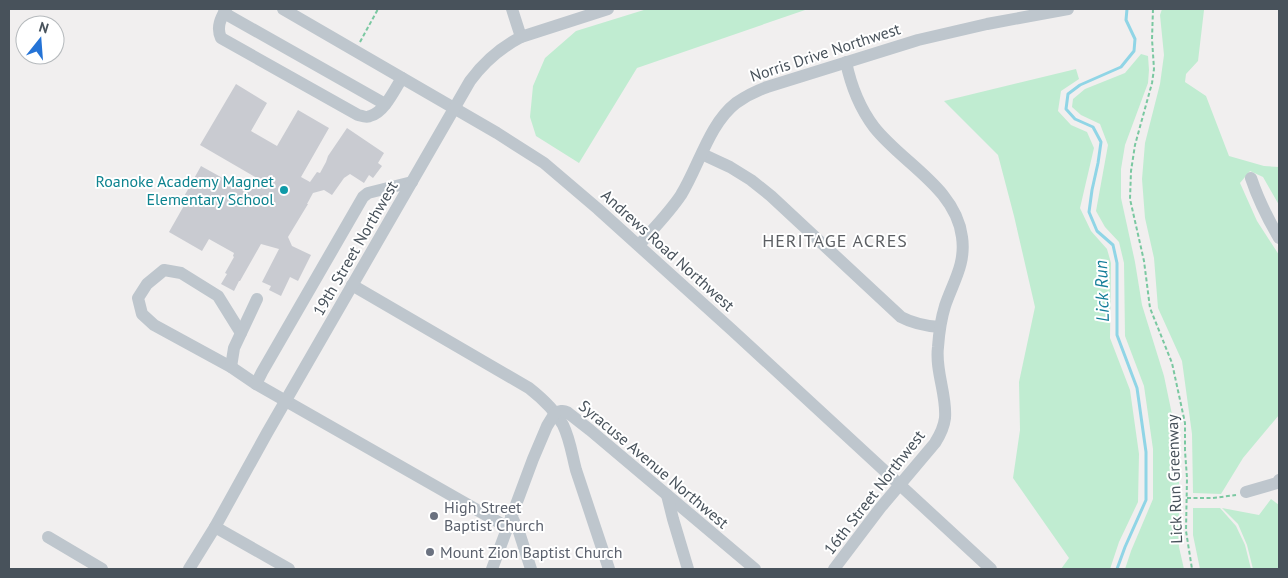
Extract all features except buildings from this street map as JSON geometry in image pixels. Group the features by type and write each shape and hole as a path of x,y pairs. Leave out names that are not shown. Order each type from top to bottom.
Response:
{"street":[{"name":"Andrews Road Northwest","path":"282,9 497,133 544,163 639,245 990,569"},
{"path":"512,9 521,36"},
{"name":"19th Street Northwest","path":"189,569 215,528 286,400 454,108 481,66 494,53 521,36 608,9"},
{"name":"Norris Drive Northwest","path":"639,245 680,196 724,114 747,95 918,40 986,24 1068,9"},
{"path":"385,104 225,11 219,26 219,34 222,38 358,115 370,116 383,108 402,78"},
{"name":"16th Street Northwest","path":"834,569 839,560 935,443 941,433 945,408 938,359 940,327 946,305 961,267 963,253 963,238 960,224 950,204 939,190 891,146 875,128 856,98 846,62"},
{"path":"702,154 730,167 751,180 771,196 901,316 910,322 920,325 940,327"},
{"path":"1251,178 1266,216 1279,238"},
{"path":"256,384 363,197 368,193 412,182"},
{"path":"240,333 218,296 181,273 164,270 147,284 138,298 142,314 154,325 231,367 256,384 509,521 519,532 530,569"},
{"name":"Syracuse Avenue Northwest","path":"352,286 529,388 555,413 559,411 567,412 755,569"},
{"path":"231,367 234,348 257,299"},
{"path":"492,569 540,440 555,413 567,437 609,569"},
{"path":"1246,492 1277,483 1279,480"},
{"path":"667,495 688,569"},
{"path":"215,528 289,569"},
{"path":"48,537 102,569"}],"path":[{"path":"355,50 378,9"},
{"name":"Lick Run Greenway","path":"1153,9 1154,69 1135,145 1131,171 1130,199 1144,261 1150,308 1172,363 1185,423 1186,531 1192,569"},
{"path":"1187,498 1213,498 1246,492"}],"green space":[{"path":"647,9 808,9 637,68 579,163 536,136 530,117 533,86 545,58 576,31"},
{"path":"1162,9 1205,9 1198,61 1186,74 1185,82 1206,96 1229,156 1264,166 1279,167 1279,205 1263,177 1250,171 1240,183 1257,221 1279,255 1279,415 1243,458 1221,494 1193,493 1192,434 1182,361 1158,308 1154,258 1145,218 1142,179 1145,143 1160,84 1164,55 1160,15"},
{"path":"1141,54 1148,56 1148,83 1125,145 1121,169 1121,198 1142,305 1164,376 1174,424 1180,494 1179,547 1184,569 1125,569 1153,499 1153,449 1144,386 1125,336 1124,263 1119,242 1105,227 1096,211 1108,145 1100,124 1081,115 1072,107 1073,99 1085,89 1125,73"},
{"path":"1076,69 1079,79 1061,91 1058,111 1071,125 1087,132 1094,148 1080,208 1091,231 1107,249 1111,263 1110,338 1130,390 1139,454 1138,502 1119,542 1110,569 1061,569 1069,558 1013,478 1020,430 1019,382 1035,307 998,155 944,101"},
{"path":"1271,499 1279,505 1279,569 1253,569 1247,545 1238,524 1222,508 1259,515"},
{"path":"1193,508 1220,508 1236,526 1245,545 1251,569 1200,569 1193,535"}],"waterway":[{"name":"Lick Run","path":"1117,569 1146,500 1146,452 1137,388 1117,335 1117,263 1113,245 1097,231 1089,212 1101,142 1093,127 1075,119 1066,109 1068,94 1080,85 1121,67 1134,51 1135,39 1126,20 1127,9"}],"place":[{"name":"Roanoke Academy Magnet Elementary School","path":"284,190"},
{"name":"High Street Baptist Church","path":"434,516"},
{"name":"Mount Zion Baptist Church","path":"430,552"}],"district":[{"name":"HERITAGE ACRES","path":"835,241"}]}
